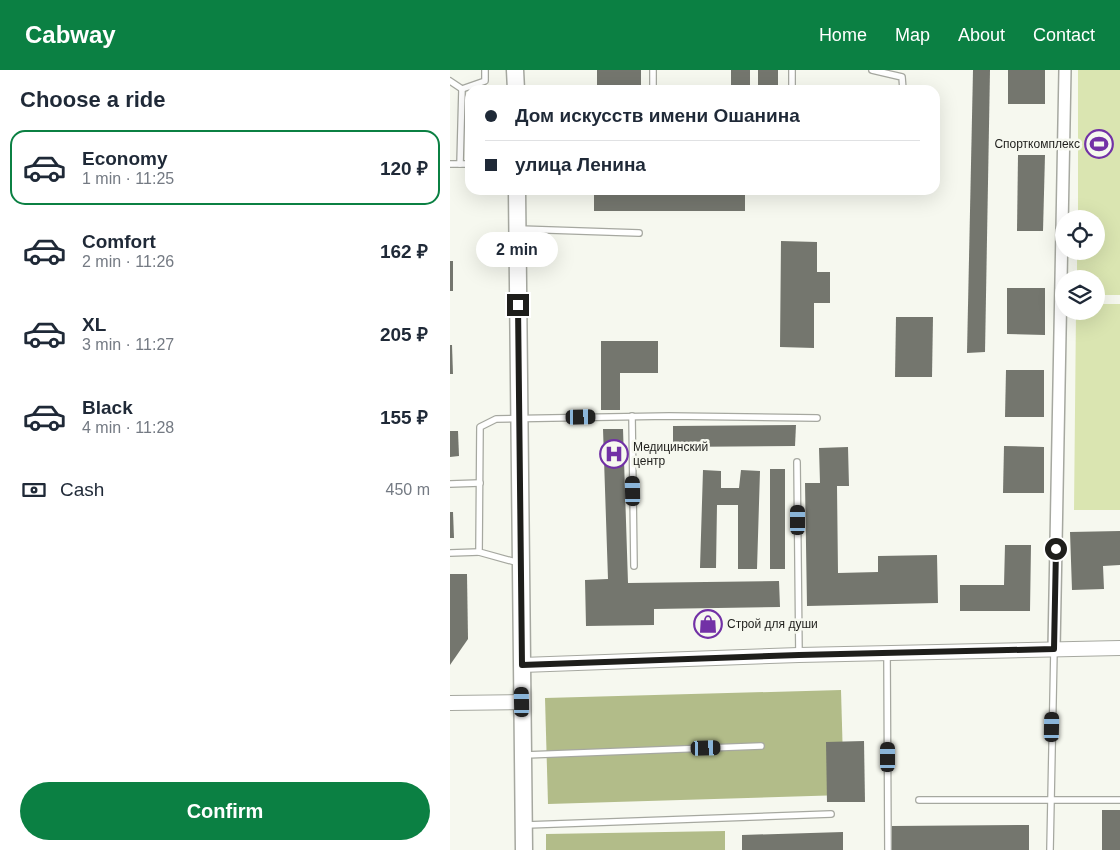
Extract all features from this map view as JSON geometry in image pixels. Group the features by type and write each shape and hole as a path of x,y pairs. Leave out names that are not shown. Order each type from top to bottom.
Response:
{"main road":[{"path":"516,70 516,85"},
{"path":"517,195 524,850"}],"street":[{"path":"1054,649 1065,70"},
{"path":"522,665 799,655 1120,648"},
{"path":"450,702 522,702"}],"lane":[{"path":"474,85 485,81 484,70"},
{"path":"653,70 653,85"},
{"path":"792,70 792,85"},
{"path":"872,70 902,77 903,85"},
{"path":"450,81 462,89"},
{"path":"460,164 462,89"},
{"path":"450,164 465,164"},
{"path":"518,229 639,233"},
{"path":"632,416 634,566"},
{"path":"479,552 480,427 496,419 632,416 817,418"},
{"path":"797,462 799,655"},
{"path":"450,484 480,483"},
{"path":"450,553 479,552 521,563"},
{"path":"1050,850 1054,649"},
{"path":"887,653 888,850"},
{"path":"523,755 761,746"},
{"path":"919,800 1120,800"},
{"path":"523,825 831,814"}],"green space":[{"name":"Спорткомплекс","path":"1078,70 1120,70 1120,295 1105,295 1105,270 1077,270 1077,260 1105,260 1105,210 1078,210"},
{"path":"1105,304 1120,304 1120,510 1074,510 1076,320 1105,320"},
{"path":"841,690 844,795 548,804 545,698"},
{"path":"725,831 725,850 546,850 546,834"}],"building":[{"path":"597,70 641,70 641,85 597,85"},
{"path":"731,70 750,70 750,85 731,85"},
{"path":"758,70 778,70 778,85 758,85"},
{"path":"973,70 990,70 985,352 967,353"},
{"path":"1008,70 1045,70 1045,104 1008,104"},
{"path":"1018,155 1045,155 1043,231 1017,231"},
{"path":"594,195 745,195 745,211 594,211"},
{"path":"781,241 817,242 817,272 830,272 830,303 814,303 814,348 780,347"},
{"path":"450,261 453,261 453,291 450,291"},
{"path":"1007,288 1045,288 1045,335 1007,334"},
{"path":"896,317 933,317 932,377 895,377"},
{"path":"601,341 658,341 658,373 620,373 620,410 601,410"},
{"path":"450,345 452,345 453,374 450,374"},
{"path":"1006,370 1044,370 1044,417 1005,417"},
{"path":"796,425 795,446 673,447 673,426"},
{"path":"603,429 623,429 628,583 779,581 780,607 654,609 654,625 586,626 585,580 608,579"},
{"path":"450,431 458,431 459,456 450,457"},
{"path":"1004,446 1044,447 1044,493 1003,493"},
{"path":"848,447 849,486 837,486 838,573 878,572 878,556 937,555 938,603 807,606 805,483 820,483 819,448"},
{"path":"770,469 785,469 785,569 770,569"},
{"path":"703,470 721,471 721,488 739,488 741,470 760,471 757,569 738,569 738,505 717,505 716,568 700,568"},
{"path":"450,512 453,512 454,538 450,538"},
{"path":"1120,531 1120,565 1103,566 1104,589 1072,590 1070,532"},
{"path":"1005,545 1031,545 1030,611 960,611 960,585 1004,585"},
{"path":"450,574 467,574 468,639 450,665"},
{"path":"864,741 865,802 827,802 826,742"},
{"path":"1102,810 1120,810 1120,850 1102,850"},
{"path":"1029,825 1029,850 892,850 892,826"},
{"path":"843,832 843,850 742,850 742,835"}],"place":[{"name":"Спорткомплекс","path":"1099,144"},
{"name":"Медицинский центр","path":"614,454"},
{"name":"Строй для души","path":"708,624"}],"route":[{"path":"518,305 522,665 799,655 1054,649 1056,549"}]}
